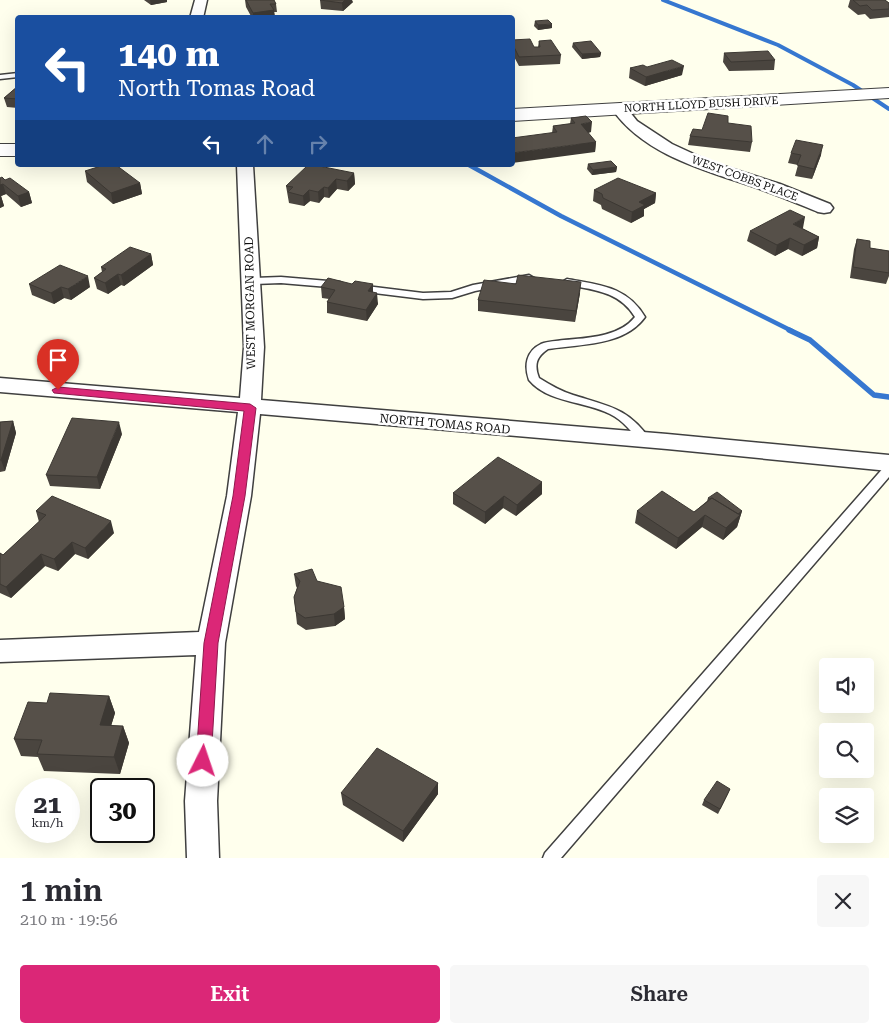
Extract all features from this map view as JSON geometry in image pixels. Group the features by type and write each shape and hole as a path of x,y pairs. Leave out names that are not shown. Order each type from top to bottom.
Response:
{"street":[{"path":"197,15 201,0"},
{"name":"NORTH LLOYD BUSH DRIVE","path":"515,116 889,93"},
{"name":"WEST COBBS PLACE","path":"620,109 632,124 666,147 705,165 774,188 824,208"},
{"path":"0,150 15,150"},
{"name":"WEST MORGAN ROAD","path":"203,858 200,801 211,643 239,496 250,408 254,347 245,167"},
{"name":"NORTH TOMAS ROAD","path":"0,385 889,464"},
{"path":"0,651 211,643"}],"lane":[{"path":"0,77 15,75"},
{"path":"252,281 321,282 423,296 452,295 473,288 535,277 603,288 631,302 640,318 636,325 626,332 550,345 537,350 530,365 534,380 554,392 618,412 635,426 645,441"},
{"path":"551,858 889,469"}],"building":[{"path":"246,0 274,0 276,4 270,4 274,10 253,13"},
{"path":"320,0 345,0 342,3"},
{"path":"853,0 885,0 889,3 889,9 872,10 867,5 860,6"},
{"path":"548,20 552,24 538,25 535,21"},
{"path":"530,39 534,47 540,47 539,41 551,40 561,55 519,57 515,49 515,40"},
{"path":"591,41 601,53 582,54 573,43"},
{"path":"768,51 775,60 731,62 724,53"},
{"path":"672,60 684,66 646,77 630,68 643,65 647,67"},
{"path":"15,89 15,99 4,98"},
{"path":"708,113 728,116 728,123 751,126 752,142 690,136 693,129 702,130"},
{"path":"586,116 592,122 581,124 596,142 515,153 515,138 557,132 553,126 575,123 571,118"},
{"path":"796,140 823,145 814,169 797,165 801,155 791,153"},
{"path":"611,161 617,167 593,170 588,164"},
{"path":"98,167 119,167 140,183 111,193 85,171"},
{"path":"306,167 324,167 354,173 347,181 336,179 328,188 324,187 318,192 309,190 303,196 288,192 293,187 286,186"},
{"path":"2,177 5,180 10,178 29,192 18,196 3,184 0,185 0,178"},
{"path":"618,178 656,193 639,202 645,205 632,212 603,198 602,194 594,190"},
{"path":"790,210 805,217 793,224 819,237 804,245 790,238 777,245 750,231"},
{"path":"857,239 870,241 870,248 889,251 889,273 853,267"},
{"path":"130,247 151,254 121,275 118,274 105,283 94,278 106,269 101,267"},
{"path":"60,265 88,276 68,289 61,287 51,293 29,284"},
{"path":"518,275 581,282 576,311 478,300 484,280 516,284"},
{"path":"328,278 352,284 355,281 373,284 368,291 377,293 366,310 327,302 335,290 321,287"},
{"path":"72,418 119,422 97,477 46,475"},
{"path":"13,421 1,460 0,460 0,422"},
{"path":"498,457 542,482 517,505 504,496 485,512 453,493"},
{"path":"662,491 694,512 712,498 740,515 726,528 705,515 678,538 637,511"},
{"path":"717,492 742,511 738,514 712,498 708,498"},
{"path":"52,496 111,521 85,548 72,542 54,559 41,554 6,587 0,584 0,553 3,555 46,515 36,511"},
{"path":"312,569 317,581 341,587 344,607 334,614 305,618 296,612 294,597 300,581 294,574"},
{"path":"50,693 109,696 100,725 123,726 114,757 37,754 42,740 14,739 28,702 47,703"},
{"path":"377,748 438,783 403,831 341,793"},
{"path":"717,781 730,789 720,809 704,800"}],"waterway":[{"path":"663,0 778,45 853,85 889,109"},
{"path":"473,167 561,216 792,331"},
{"path":"789,330 810,340 874,395 889,397"}],"route":[{"path":"58,390 250,408 239,496 211,643 203,761"}]}
